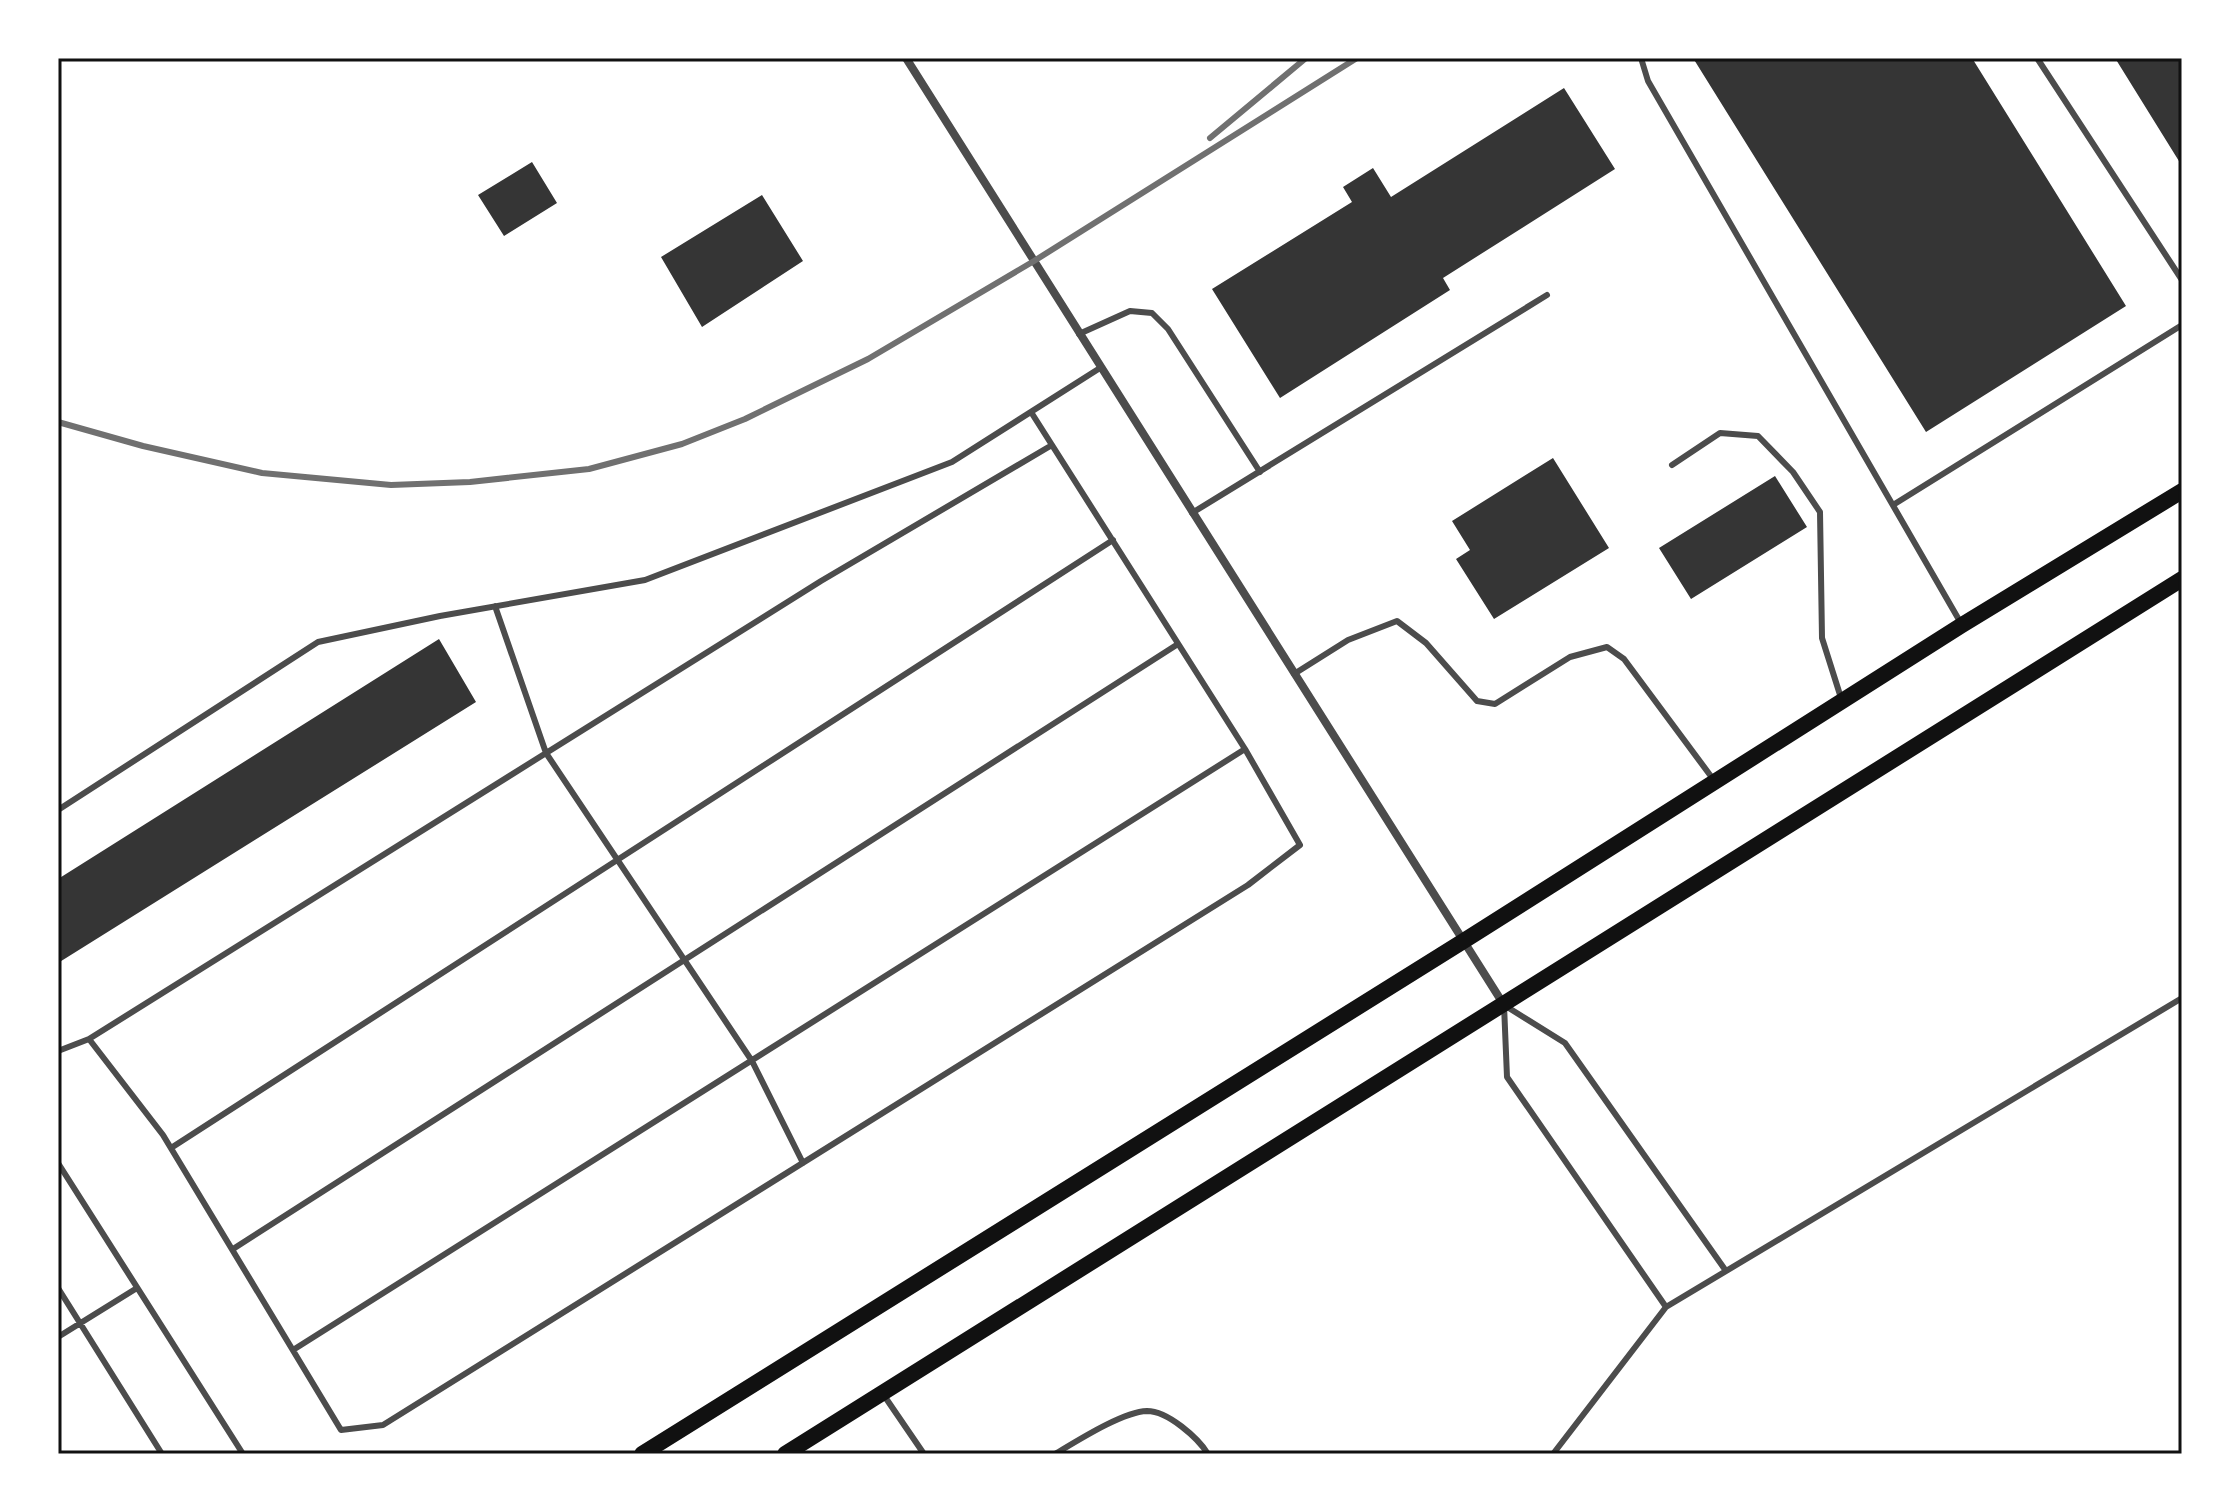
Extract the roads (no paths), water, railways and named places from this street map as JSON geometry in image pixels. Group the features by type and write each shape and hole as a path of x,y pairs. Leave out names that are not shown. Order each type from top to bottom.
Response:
{"main road":[{"path":"642,1454 1462,942 1962,625 2182,491"},
{"path":"785,1454 2182,579"}],"street":[{"path":"906,58 1504,1005"}],"lane":[{"path":"1641,58 1648,81 1962,625"},
{"path":"2037,58 2182,280"},
{"path":"1192,513 1547,295"},
{"path":"1079,334 1130,311 1152,313 1168,329 1260,472"},
{"path":"1893,505 2182,325"},
{"path":"58,810 318,642 645,580 952,462 1100,368"},
{"path":"89,1039 171,1148 341,1430 383,1425 1248,885 1300,845 1245,749 1031,412"},
{"path":"1672,465 1720,433 1758,436 1798,479 1820,512 1822,638 1842,701"},
{"path":"58,1051 89,1039 821,581 1052,445"},
{"path":"171,1148 1113,540"},
{"path":"495,606 546,753 752,1061 803,1163"},
{"path":"1294,674 1348,640 1397,621 1426,643 1477,701 1495,704 1570,657 1607,647 1624,659 1715,782"},
{"path":"233,1249 1178,644"},
{"path":"293,1350 1245,749"},
{"path":"1553,1454 1666,1307 2182,998"},
{"path":"1504,1005 1565,1043 1726,1271"},
{"path":"1504,1005 1507,1077 1666,1307"},
{"path":"58,1163 243,1454"},
{"path":"58,1288 162,1454"},
{"path":"58,1337 137,1288"},
{"path":"883,1393 924,1454"},
{"path":"1055,1454 1104,1425 1148,1411 1175,1421 1201,1443 1208,1454"}],"railway":[{"path":"1210,138 1306,58"},
{"path":"58,422 143,446 262,473 391,485 470,482 589,469 682,444 745,419 868,359 1034,261 1357,58"}]}
